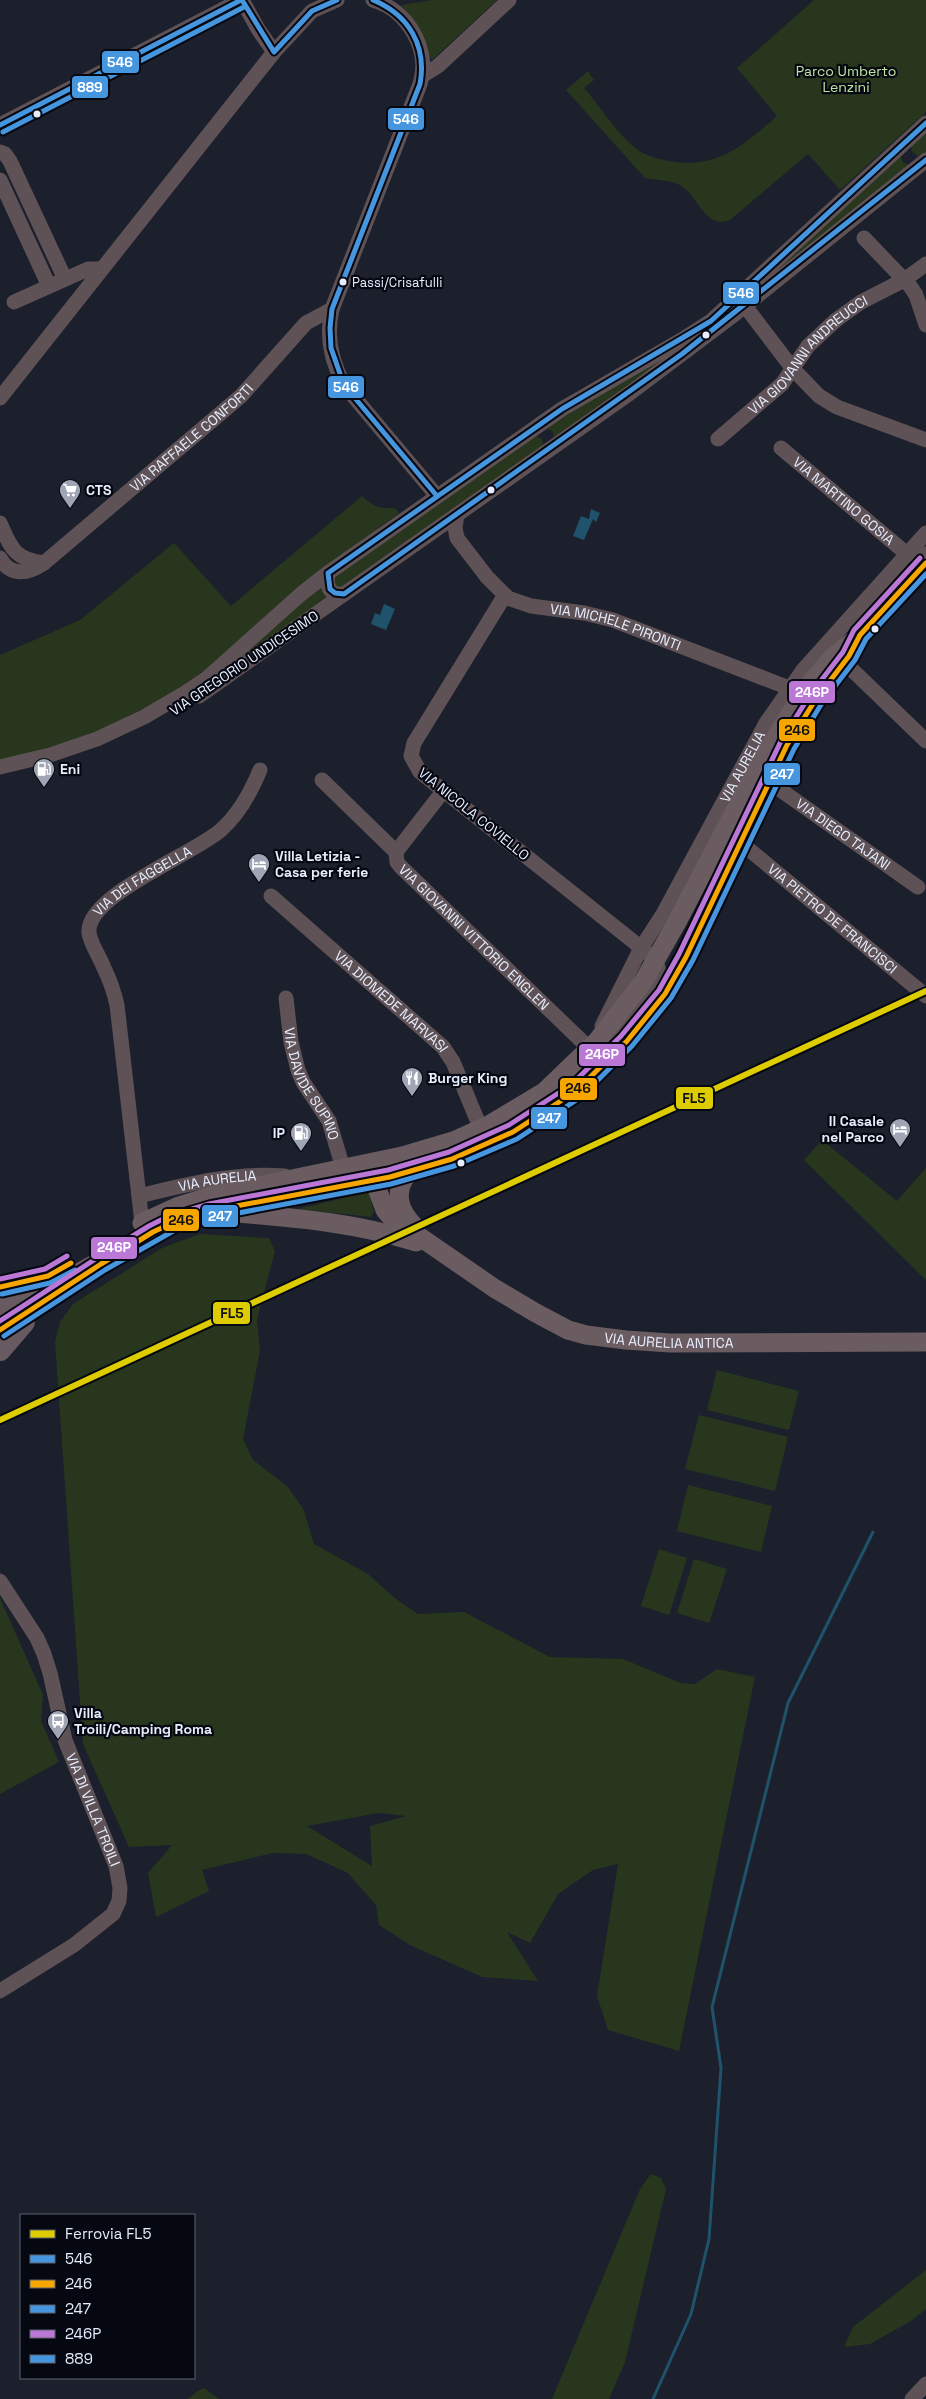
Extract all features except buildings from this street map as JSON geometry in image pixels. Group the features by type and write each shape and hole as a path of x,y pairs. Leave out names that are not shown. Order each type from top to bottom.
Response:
{"highway":[{"name":"VIA AURELIA","path":"0,1308 34,1296 101,1264 153,1232 182,1219 210,1211"},
{"name":"VIA AURELIA","path":"0,1296 48,1276 142,1223"},
{"path":"0,1330 101,1264"},
{"path":"0,1287 48,1276"},
{"path":"0,1350 43,1302"}],"main road":[{"name":"VIA AURELIA","path":"210,1211 370,1172 481,1130 544,1092 594,1045 643,982 668,940 761,761 808,685 832,658 860,635 926,563"},
{"name":"VIA AURELIA","path":"142,1223 188,1203 343,1168 370,1172 409,1172 452,1159 502,1138 565,1100 627,1041 656,1007 678,973 768,781 803,718 844,662 860,635"},
{"path":"370,1172 385,1210 397,1222 435,1248"},
{"path":"409,1172 402,1181 399,1191 401,1210 406,1218 435,1248"},
{"path":"210,1211 332,1222 373,1221 383,1217 385,1210"},
{"path":"332,1222 389,1234 435,1248"},
{"name":"VIA AURELIA ANTICA","path":"435,1248 536,1313 568,1330 595,1337 670,1343 926,1342"}],"street":[{"path":"0,125 241,0 274,52"},
{"path":"0,398 101,268 274,52 312,11 337,0"},
{"path":"378,0 397,12 412,31 421,53 422,76 332,308 329,328 330,346 344,385 437,496"},
{"path":"422,76 438,66 509,0"},
{"name":"VIA GREGORIO UNDICESIMO","path":"0,767 50,755 84,744 160,709 206,679 279,613 328,573 532,429 598,387 683,340 710,321 926,123"},
{"name":"VIA GREGORIO UNDICESIMO","path":"908,140 906,150 908,157 914,161 925,161"},
{"path":"0,152 5,154 10,161 65,278"},
{"name":"VIA GREGORIO UNDICESIMO","path":"0,776 67,760 115,741 164,718 200,696 630,393 745,306 925,161"},
{"path":"0,180 49,286"},
{"path":"864,238 916,295 926,325"},
{"name":"VIA GIOVANNI ANDREUCCI","path":"718,438 782,384 808,346 836,320 861,302 904,280 926,264"},
{"path":"14,302 88,269 101,268"},
{"path":"745,306 793,369 814,392 830,404 926,440"},
{"name":"VIA RAFFAELE CONFORTI","path":"0,558 9,570 18,572 31,570 44,563 241,396 306,323 332,308"},
{"path":"532,429 548,435 551,441 550,449"},
{"name":"VIA MARTINO GOSIA","path":"782,448 907,554"},
{"path":"457,515 455,532 460,543"},
{"path":"0,522 12,548 19,556 44,563"},
{"path":"431,533 442,535 460,543"},
{"name":"VIA AURELIA","path":"594,1045 642,948 664,914 758,735 789,688 926,533"},
{"name":"VIA MICHELE PIRONTI","path":"460,543 505,595 524,604 584,613 613,620 789,688"},
{"path":"907,554 926,554"},
{"path":"328,573 327,581 330,591 335,595 344,594"},
{"name":"VIA NICOLA COVIELLO","path":"505,595 412,747 411,756 418,770 642,948"},
{"path":"844,662 926,741"},
{"path":"736,777 761,761"},
{"name":"VIA DEI FAGGELLA","path":"139,1196 117,1004 106,970 91,940 90,926 100,909 113,896 202,845 223,829 245,802 260,770"},
{"name":"VIA GIOVANNI VITTORIO ENGLEN","path":"322,780 396,852 397,862 400,866 594,1045"},
{"name":"VIA DIEGO TAJANI","path":"768,781 918,887"},
{"path":"396,852 444,790"},
{"name":"VIA PIETRO DE FRANCISCI","path":"740,842 926,996"},
{"name":"VIA DIOMEDE MARVASI","path":"271,896 443,1047 453,1062 481,1130"},
{"path":"664,914 661,928 668,940 682,942 697,932"},
{"path":"589,1079 610,1044 656,984 660,972 656,961 642,948"},
{"name":"VIA DAVIDE SUPINO","path":"286,998 291,1042 298,1070 303,1082 329,1121 343,1168"},
{"name":"VIA AURELIA","path":"139,1196 228,1176 262,1175 297,1178"},
{"path":"139,1196 142,1223"},
{"name":"VIA DI VILLA TROILI","path":"0,1581 44,1654 53,1683 65,1740 116,1866 120,1888 117,1905 109,1918 58,1956 0,1991"},
{"path":"912,2399 926,2384"}],"green space":[{"path":"432,0 497,0 432,60 401,5"},
{"name":"Parco Umberto Lenzini","path":"814,0 926,0 926,112 840,190 808,154 730,220 715,221 709,217 679,184 645,178 566,90 588,71 594,80 584,88 621,134 638,150 660,159 686,163 715,159 740,146 777,116 737,68"},
{"path":"926,130 926,154 918,156 912,152 911,145"},
{"path":"899,154 903,162 910,166 733,310"},
{"path":"680,347 554,440 553,432 545,426"},
{"path":"535,435 542,439 543,446 345,586 339,588 334,585 333,576"},
{"path":"362,496 369,502 381,507 395,508 399,513 292,592 199,676 175,693 91,735 0,762 0,655 80,620 174,543 231,606"},
{"path":"320,586 329,598 212,680"},
{"path":"822,1140 897,1201 926,1168 926,1280 804,1160"},
{"path":"369,1192 374,1212 371,1217 297,1209"},
{"path":"200,1234 269,1238 275,1251 257,1319 260,1351 243,1439 253,1460 287,1486 303,1508 314,1544 368,1574 396,1599 418,1614 464,1612 550,1657 623,1659 681,1683 695,1684 717,1669 755,1677 679,2051 608,2030 597,1996 618,1864 593,1870 558,1894 530,1943 507,1932 538,1981 482,1977 410,1945 379,1925 376,1905 348,1873 306,1854 273,1853 202,1870 209,1891 156,1917 148,1873 172,1845 129,1847 83,1744 55,1342 60,1322 73,1304 162,1248","holes":["378,1813 406,1816 370,1826 372,1866 307,1826"]},
{"path":"717,1370 799,1391 789,1430 707,1410"},
{"path":"699,1415 788,1437 775,1491 685,1469"},
{"path":"688,1485 772,1506 761,1552 677,1531"},
{"path":"659,1549 687,1558 669,1615 641,1606"},
{"path":"694,1559 727,1569 709,1623 677,1613"},
{"path":"0,1598 43,1695 41,1721 59,1762 0,1794"},
{"path":"651,2174 661,2178 666,2189 625,2362 609,2399 552,2399 640,2189"},
{"path":"926,2270 926,2309 911,2321 870,2344 844,2347 853,2327"},
{"path":"204,2388 219,2399 187,2399 199,2390"}],"water":[{"path":"591,509 600,513 596,522 593,519 584,540 573,536 581,516 589,519"},
{"path":"384,604 395,609 386,630 371,624 375,613 380,615"}],"waterway":[{"path":"653,2399 691,2314 709,2239 721,2068 712,2007 788,1703 873,1532"}],"rail line":[{"name":"FL5","path":"0,1420 926,991"}],"transit line":[{"name":"546","path":"0,125 241,0"},
{"name":"546","path":"242,0 274,52 312,11 337,0"},
{"name":"546","path":"373,0 397,14 413,33 421,57 420,84 332,309 330,328 331,348 344,385 437,496"},
{"name":"889","path":"3,132 244,7"},
{"name":"546","path":"926,123 711,321 562,409 328,573 330,589 335,593 344,594 682,354 926,160"},
{"name":"246P","path":"0,1321 97,1258 169,1216 209,1204 388,1170 449,1152 509,1125 571,1085 621,1036 659,990 679,954 781,741 810,695 843,652 854,630 920,558"},
{"name":"246","path":"0,1330 101,1264 153,1232 172,1223 210,1211 390,1177 452,1159 513,1132 576,1091 627,1041 665,994 686,957 787,745 816,699 849,656 860,635 926,563"},
{"name":"247","path":"4,1336 105,1270 175,1230 212,1218 391,1184 454,1166 517,1139 581,1097 632,1046 671,998 693,960 794,749 822,703 855,660 866,639 926,574"},
{"name":"246P","path":"0,1279 45,1269 67,1256"},
{"name":"246","path":"0,1287 48,1276 71,1263"},
{"name":"247","path":"2,1294 50,1283 75,1270"}],"place":[{"name":"Passi/Crisafulli","path":"343,282"},
{"name":"CTS","path":"70,509"},
{"name":"Eni","path":"44,788"},
{"name":"Villa Letizia - Casa per ferie","path":"259,883"},
{"name":"Burger King","path":"412,1097"},
{"name":"Il Casale nel Parco","path":"900,1148"},
{"name":"IP","path":"301,1152"},
{"name":"Villa Troili/Camping Roma","path":"58,1740"}]}
